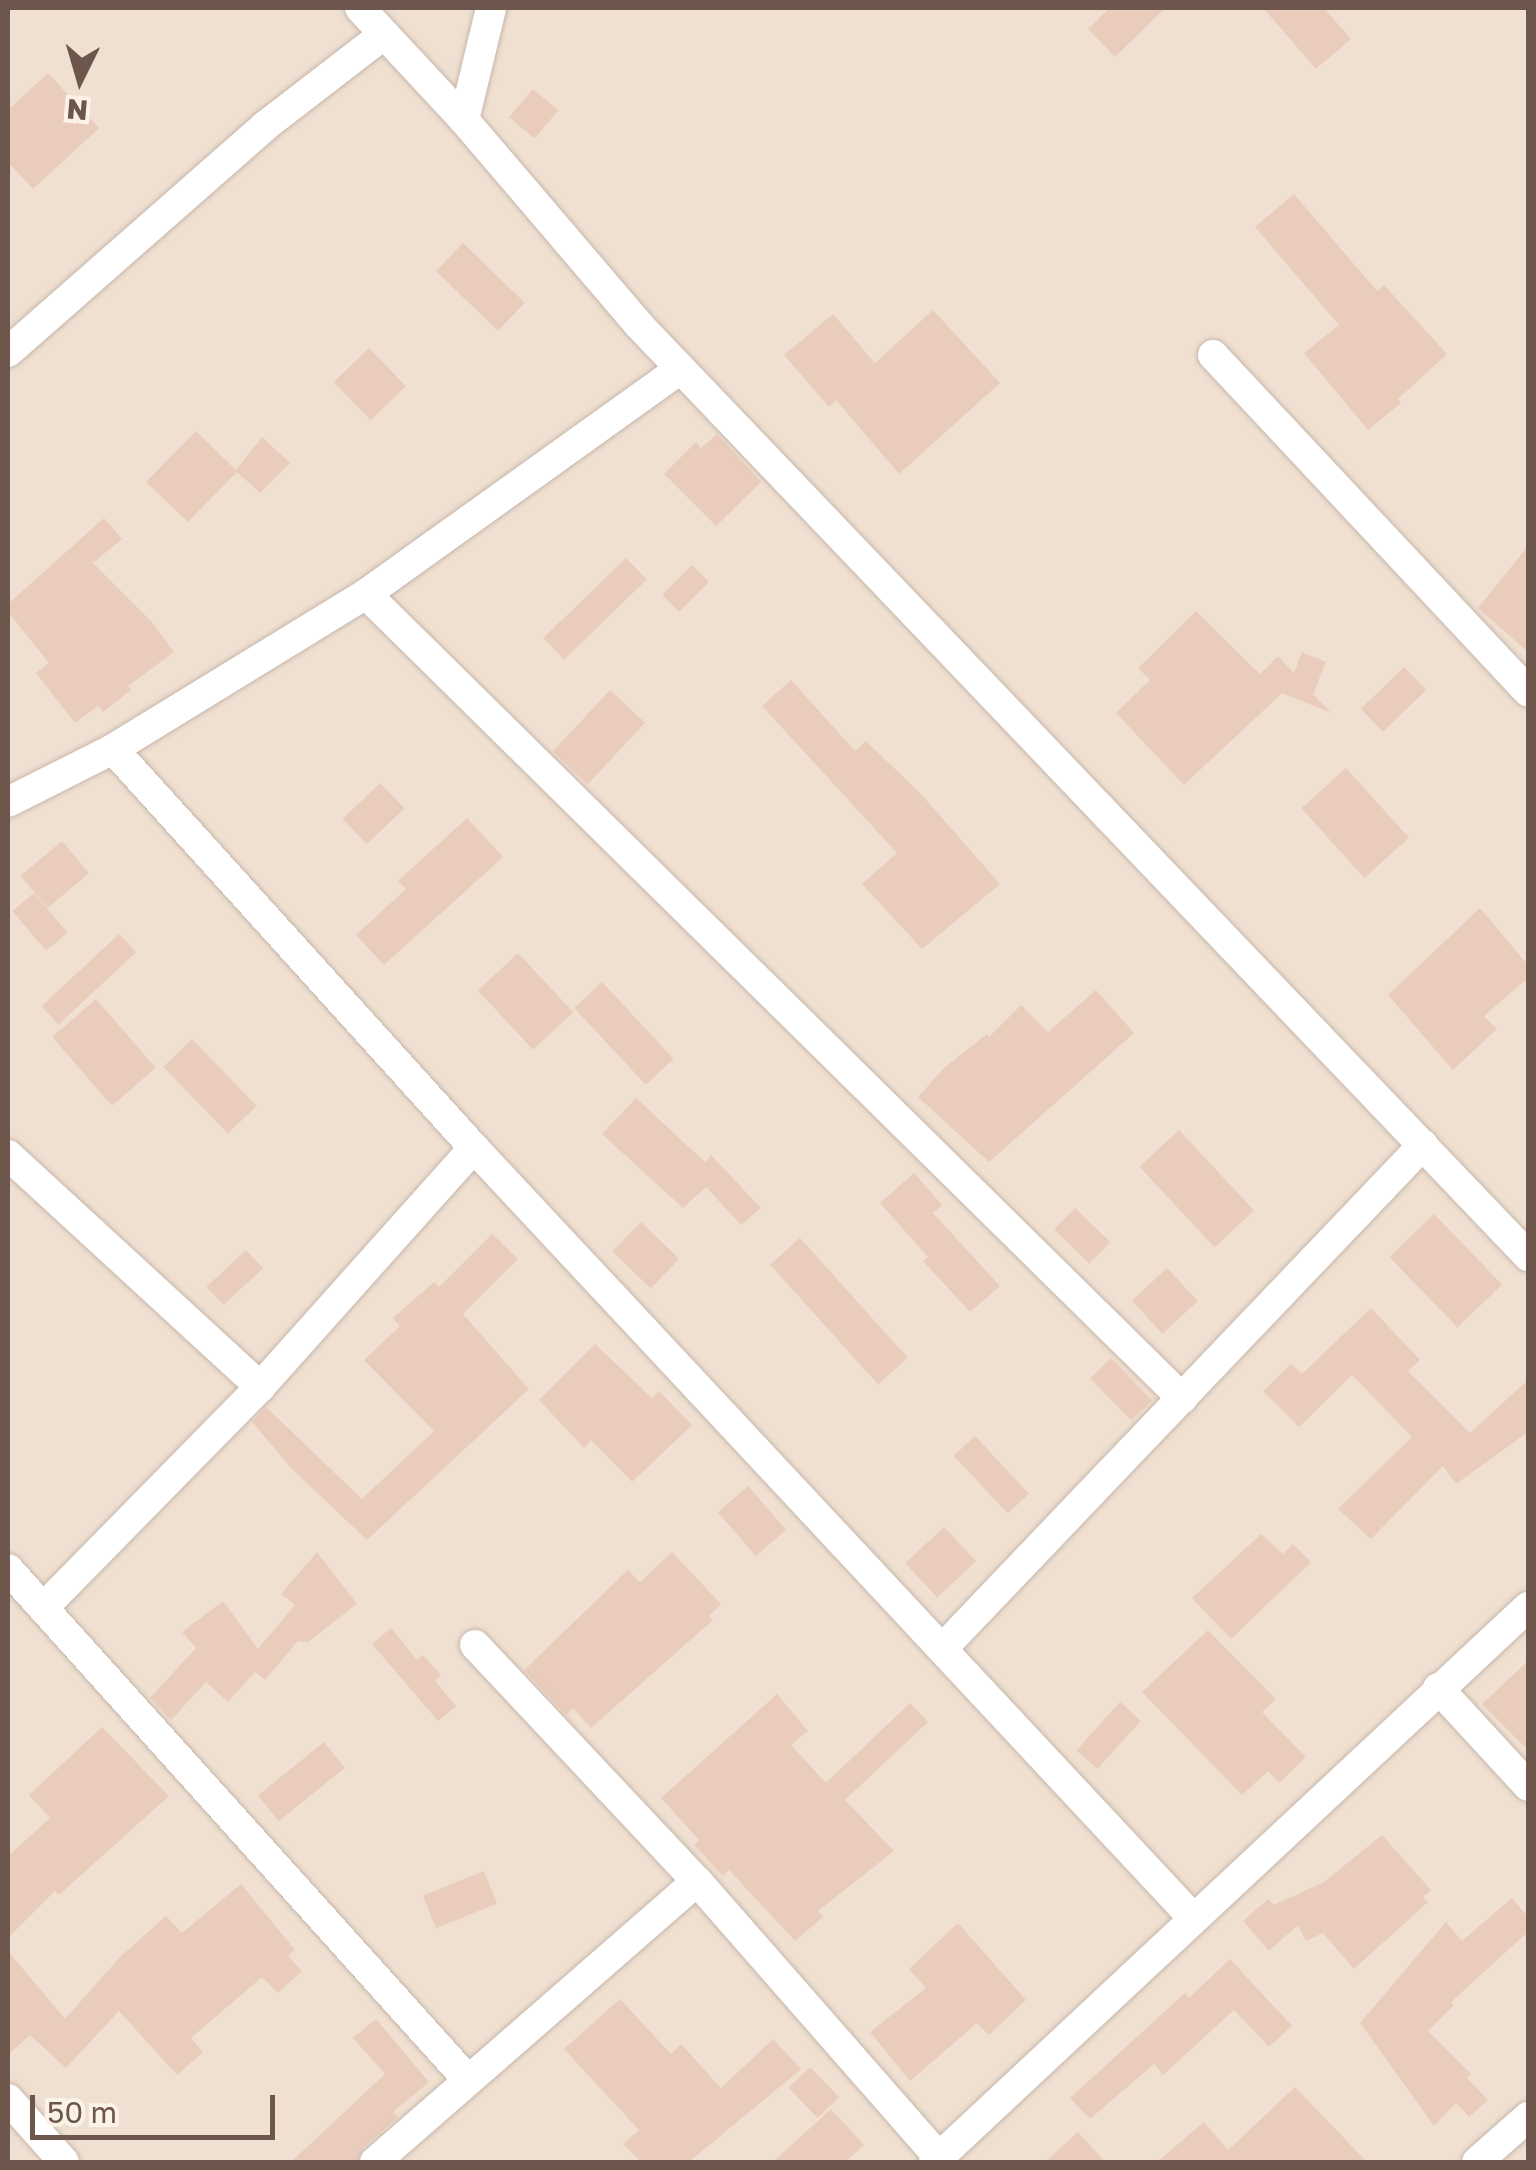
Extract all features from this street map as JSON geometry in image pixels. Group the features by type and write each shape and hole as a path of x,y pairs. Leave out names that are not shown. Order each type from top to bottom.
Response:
{"street":[{"path":"360,8 464,120 680,368 1528,1256"},
{"path":"464,120 492,8"},
{"path":"8,352 265,126 383,34"},
{"path":"1212,356 1528,692"},
{"path":"8,802 113,749 366,594 680,368"},
{"path":"366,594 1182,1398"},
{"path":"113,749 474,1148 1193,1918"},
{"path":"942,1650 1423,1146"},
{"path":"45,1606 260,1386 474,1148"},
{"path":"8,1155 260,1386"},
{"path":"8,1569 467,2079"},
{"path":"475,1645 696,1880 938,2161 1528,1607"},
{"path":"1438,1688 1528,1786"},
{"path":"375,2162 696,1880"},
{"path":"8,2099 64,2162"},
{"path":"1478,2162 1528,2117"}],"shaded area":[{"path":"8,8 1528,8 1528,2162 8,2162"}],"building":[{"path":"1110,8 1165,8 1115,57 1088,29"},
{"path":"1263,8 1324,8 1351,39 1316,69"},
{"path":"48,73 99,128 33,189 8,162 8,110"},
{"path":"533,89 558,110 534,139 509,117"},
{"path":"1294,194 1377,291 1384,285 1447,354 1398,399 1401,403 1368,430 1304,353 1339,325 1255,227"},
{"path":"463,243 525,303 498,331 436,271"},
{"path":"933,310 1000,383 899,474 836,400 829,407 784,355 833,314 875,363"},
{"path":"369,348 406,386 371,420 334,382"},
{"path":"196,431 236,470 262,437 290,463 260,493 237,472 188,522 146,482"},
{"path":"717,434 761,482 716,526 664,474 696,442 701,448"},
{"path":"104,518 122,539 93,563 152,622 174,652 128,686 131,690 103,712 98,706 75,723 36,673 49,663 8,612 8,604"},
{"path":"1528,546 1528,652 1478,608"},
{"path":"626,558 647,580 564,659 543,638"},
{"path":"692,565 709,582 679,612 662,595"},
{"path":"1196,611 1260,674 1278,656 1294,673 1302,652 1326,662 1313,694 1331,713 1282,693 1184,785 1116,713 1150,680 1138,668"},
{"path":"1404,667 1426,690 1383,732 1361,709"},
{"path":"791,680 855,751 866,741 921,794 1000,884 922,949 862,884 897,853 762,706"},
{"path":"610,690 645,723 588,784 553,751"},
{"path":"1346,768 1409,838 1364,878 1301,808"},
{"path":"380,783 404,808 367,844 343,819"},
{"path":"467,818 503,857 384,965 356,935 406,889 398,881"},
{"path":"62,841 89,873 48,908 21,876"},
{"path":"34,893 67,933 46,951 13,911"},
{"path":"1480,908 1528,965 1528,978 1484,1016 1497,1029 1453,1070 1388,995"},
{"path":"119,934 136,952 59,1025 41,1006"},
{"path":"518,953 573,1012 533,1050 478,991"},
{"path":"602,982 674,1059 646,1085 574,1008"},
{"path":"1096,990 1134,1033 989,1162 918,1097 944,1068 987,1034 989,1037 1021,1005 1048,1032"},
{"path":"96,999 156,1068 112,1106 52,1037"},
{"path":"192,1039 257,1106 228,1134 163,1067"},
{"path":"636,1098 705,1162 711,1155 761,1208 741,1225 706,1187 683,1208 602,1134"},
{"path":"1179,1130 1254,1210 1215,1247 1140,1167"},
{"path":"914,1173 942,1205 933,1213 1000,1286 970,1312 923,1261 928,1257 880,1203"},
{"path":"1075,1208 1110,1242 1089,1264 1054,1230"},
{"path":"1434,1214 1502,1284 1457,1328 1389,1257"},
{"path":"641,1222 679,1259 651,1288 613,1251"},
{"path":"492,1234 518,1259 463,1314 529,1389 367,1540 292,1469 252,1422 266,1407 362,1499 434,1431 364,1360 400,1326 393,1318 434,1282 439,1287"},
{"path":"800,1238 908,1358 878,1384 770,1265"},
{"path":"246,1250 263,1268 224,1305 207,1287"},
{"path":"1167,1268 1198,1301 1163,1334 1132,1301"},
{"path":"1371,1308 1420,1360 1408,1371 1470,1433 1528,1380 1528,1432 1456,1484 1443,1466 1371,1539 1338,1509 1412,1437 1352,1375 1299,1427 1263,1391 1291,1364 1302,1374"},
{"path":"595,1344 652,1398 659,1391 692,1425 632,1482 591,1440 584,1448 539,1400"},
{"path":"1111,1358 1152,1400 1131,1421 1090,1378"},
{"path":"975,1436 1029,1494 1008,1514 954,1456"},
{"path":"748,1486 786,1530 756,1556 718,1512"},
{"path":"944,1527 976,1561 937,1598 905,1563"},
{"path":"1261,1534 1283,1554 1293,1544 1311,1562 1231,1639 1192,1598"},
{"path":"317,1552 357,1604 308,1642 298,1641 265,1680 255,1672 228,1702 206,1682 171,1720 150,1698 196,1648 182,1632 223,1601 258,1649 295,1605 281,1594"},
{"path":"672,1552 721,1604 709,1616 713,1620 591,1728 573,1708 566,1715 524,1670 628,1570 640,1582"},
{"path":"391,1628 417,1660 423,1655 441,1675 435,1681 456,1706 438,1721 372,1644"},
{"path":"1208,1630 1276,1699 1262,1712 1306,1757 1279,1783 1268,1771 1242,1795 1142,1692"},
{"path":"1528,1661 1528,1750 1482,1704"},
{"path":"777,1694 808,1731 791,1745 826,1783 910,1703 928,1722 845,1800 894,1851 818,1911 823,1917 795,1941 729,1870 723,1876 694,1845 699,1840 661,1798"},
{"path":"1120,1702 1141,1721 1097,1769 1077,1750"},
{"path":"102,1727 169,1796 59,1895 55,1891 8,1938 8,1856 50,1818 29,1795"},
{"path":"324,1742 345,1768 279,1821 258,1795"},
{"path":"1382,1835 1431,1890 1423,1897 1428,1902 1354,1969 1323,1933 1306,1941 1298,1925 1269,1951 1243,1921 1268,1899 1274,1905 1324,1882"},
{"path":"484,1871 497,1903 436,1928 423,1896"},
{"path":"241,1884 295,1950 288,1956 302,1971 278,1993 262,1977 191,2038 203,2052 177,2075 119,2011 66,2068 30,2035 8,2055 8,1951 65,2019 120,1957 166,1916 182,1933"},
{"path":"1512,1898 1528,1917 1528,1932 1451,2002 1454,2005 1428,2031 1471,2074 1467,2078 1488,2100 1469,2117 1456,2103 1434,2126 1360,2023 1446,1922 1462,1941"},
{"path":"958,1923 1026,2000 989,2035 977,2023 910,2081 870,2032 926,1988 909,1969"},
{"path":"1230,1959 1292,2026 1269,2047 1234,2010 1163,2075 1154,2064 1090,2119 1070,2098 1185,1993 1189,1998"},
{"path":"620,1999 671,2054 681,2044 721,2088 773,2039 801,2069 689,2162 641,2162 623,2144 639,2130 564,2049"},
{"path":"376,2019 429,2082 393,2112 398,2117 363,2148 357,2162 291,2162 385,2074 353,2038"},
{"path":"810,2067 839,2097 818,2118 788,2088"},
{"path":"1295,2087 1367,2162 1157,2162 1204,2122 1228,2150"},
{"path":"831,2109 864,2145 845,2162 773,2162"},
{"path":"1078,2132 1105,2162 1045,2162"}]}
